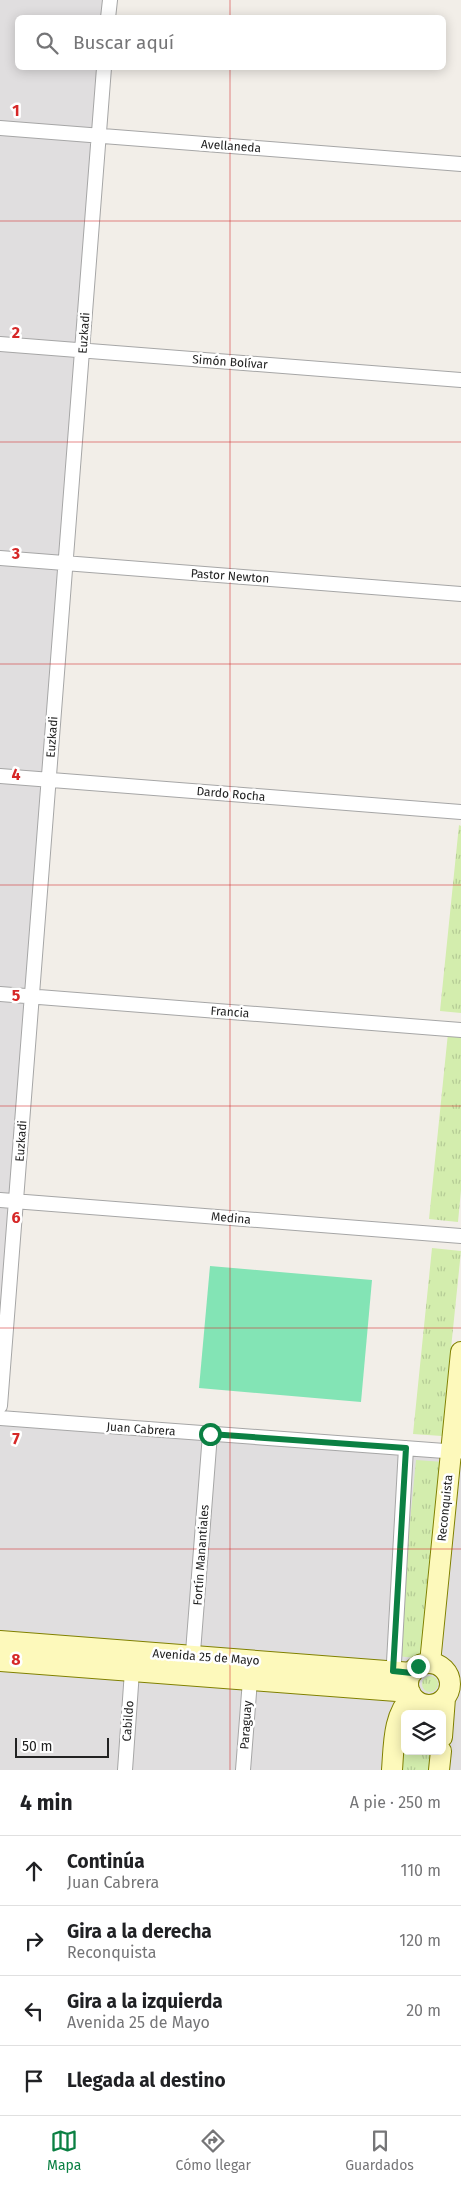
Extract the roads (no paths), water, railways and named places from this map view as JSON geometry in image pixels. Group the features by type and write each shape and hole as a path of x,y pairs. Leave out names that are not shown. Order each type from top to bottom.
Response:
{"main road":[{"name":"Reconquista","path":"430,1663 456,1452 461,1352"},
{"name":"Avenida 25 de Mayo","path":"0,1641 193,1656 404,1684"},
{"name":"Avenida 25 de Mayo","path":"0,1662 250,1680 404,1684"},
{"path":"392,1770 399,1715 404,1704 404,1684 418,1666 430,1663 444,1669 452,1688 446,1718"},
{"path":"404,1684 423,1704 430,1705 436,1703 452,1688"},
{"path":"440,1770 441,1755"}],"street":[{"path":"108,15 110,0"},
{"name":"Euzkadi","path":"0,1406 104,70"},
{"name":"Avellaneda","path":"0,128 461,164"},
{"name":"Simón Bolívar","path":"0,344 461,380"},
{"name":"Pastor Newton","path":"0,558 461,594"},
{"name":"Dardo Rocha","path":"0,776 461,812"},
{"name":"Francia","path":"0,994 461,1030"},
{"name":"Medina","path":"0,1200 461,1236"},
{"name":"Juan Cabrera","path":"0,1418 456,1452"},
{"name":"Fortín Manantiales","path":"192,1676 210,1434"},
{"path":"404,1684 406,1448"},
{"name":"Cabildo","path":"126,1770 132,1671"},
{"name":"Paraguay","path":"243,1770 250,1680"}]}
